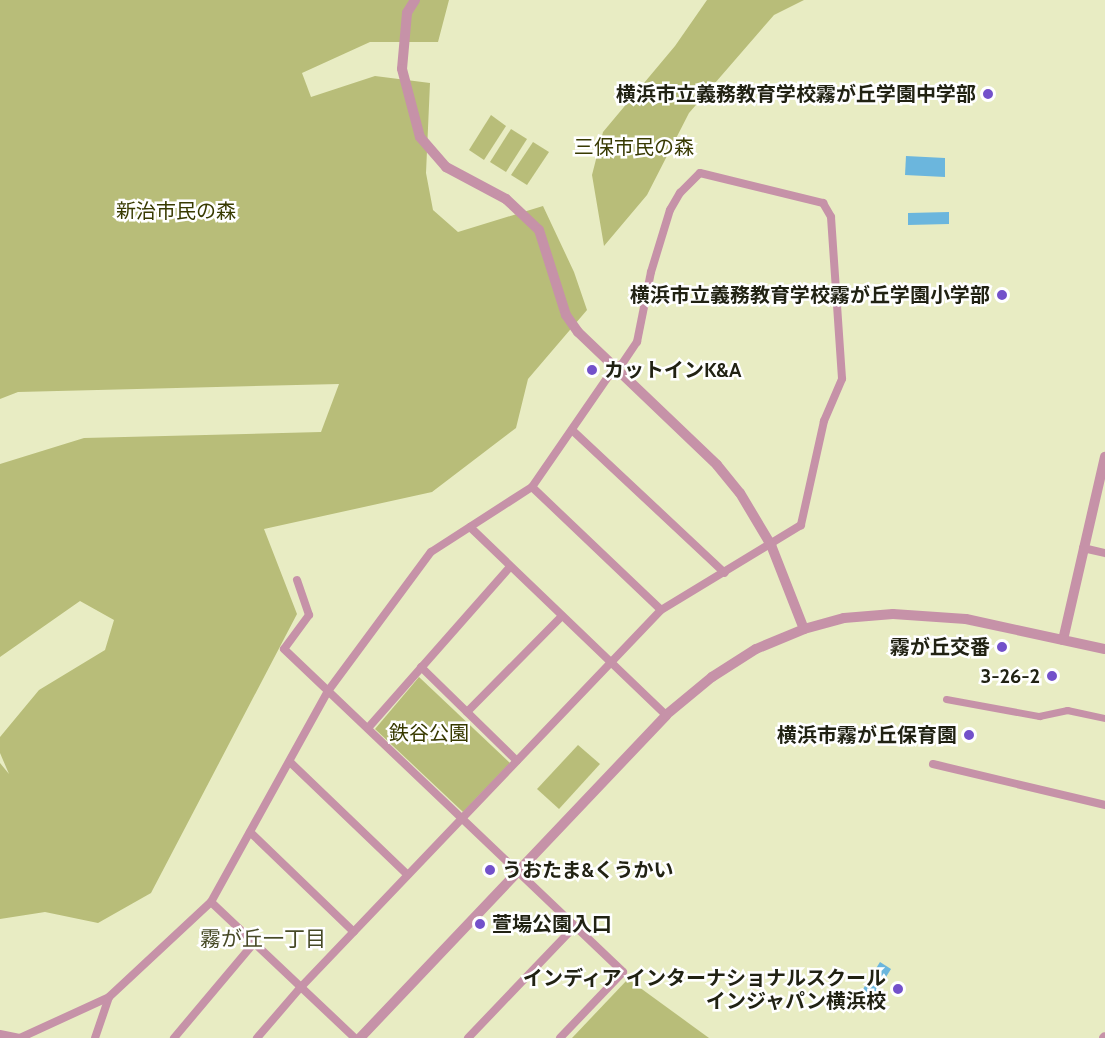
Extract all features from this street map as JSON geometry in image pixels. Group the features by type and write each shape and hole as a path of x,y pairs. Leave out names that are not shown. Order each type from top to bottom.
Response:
{"street":[{"path":"415,0 407,13 402,69 420,137 446,167 506,199 539,230 566,315 578,332 614,368 717,465 740,494 771,545 804,629"},
{"path":"0,1034 20,1038 109,997 211,902 328,691 431,552 532,487 614,368 622,364 637,342 651,272 670,210 680,193 700,173 823,203 831,217 842,379 824,422 801,525 661,610 300,988 257,1038"},
{"path":"572,430 725,573"},
{"path":"1063,640 1105,457"},
{"path":"532,487 661,610"},
{"path":"470,527 666,715"},
{"path":"1083,548 1105,553"},
{"path":"368,728 510,567"},
{"path":"297,580 309,615 284,649 623,972 560,1038"},
{"path":"360,1038 519,873 666,715 712,677 756,649 804,629 844,618 919,614 966,619 1105,649"},
{"path":"467,712 562,615"},
{"path":"421,667 517,761"},
{"path":"946,699 1039,716 1067,710 1105,718"},
{"path":"290,762 408,875"},
{"path":"933,764 1105,805"},
{"path":"250,832 354,932"},
{"path":"211,902 355,1038"},
{"path":"468,1038 575,926"},
{"path":"174,1038 254,943"},
{"path":"95,1038 109,997"}],"green space":[{"name":"新治市民の森","path":"0,0 449,0 438,42 370,42 302,73 311,97 375,76 430,83 426,173 433,210 458,232 543,206 574,272 587,310 528,379 516,428 432,492 264,529 297,614 151,893 98,923 45,912 0,919 0,763 9,774 0,753 0,737 39,690 105,650 114,620 80,601 0,657 0,464 84,438 321,432 339,384 18,392 0,399"},
{"name":"三保市民の森","path":"707,0 804,0 774,15 689,113 647,195 604,246 592,175 603,132 675,46"},
{"path":"491,115 506,126 484,160 469,150"},
{"path":"511,129 527,139 506,172 490,162"},
{"path":"533,142 549,152 527,185 511,175"},
{"name":"鉄谷公園","path":"419,677 510,763 463,812 375,729"},
{"path":"578,745 600,764 559,809 537,789"},
{"path":"628,979 709,1038 572,1038"}],"water":[{"path":"906,156 945,158 945,177 905,175"},
{"path":"949,212 949,224 908,225 908,213"},
{"path":"880,962 891,969 869,1004 858,997"}],"place":[{"name":"横浜市立義務教育学校霧が丘学園中学部","path":"988,94"},
{"name":"横浜市立義務教育学校霧が丘学園小学部","path":"1002,295"},
{"name":"カットインK&A","path":"592,370"},
{"name":"霧が丘交番","path":"1002,647"},
{"name":"3-26-2","path":"1052,676"},
{"name":"横浜市霧が丘保育園","path":"969,735"},
{"name":"うおたま&くうかい","path":"490,870"},
{"name":"萱場公園入口","path":"480,924"},
{"name":"インディア インターナショナルスクール インジャパン横浜校","path":"898,989"}],"district":[{"name":"霧が丘一丁目","path":"263,939"}]}
